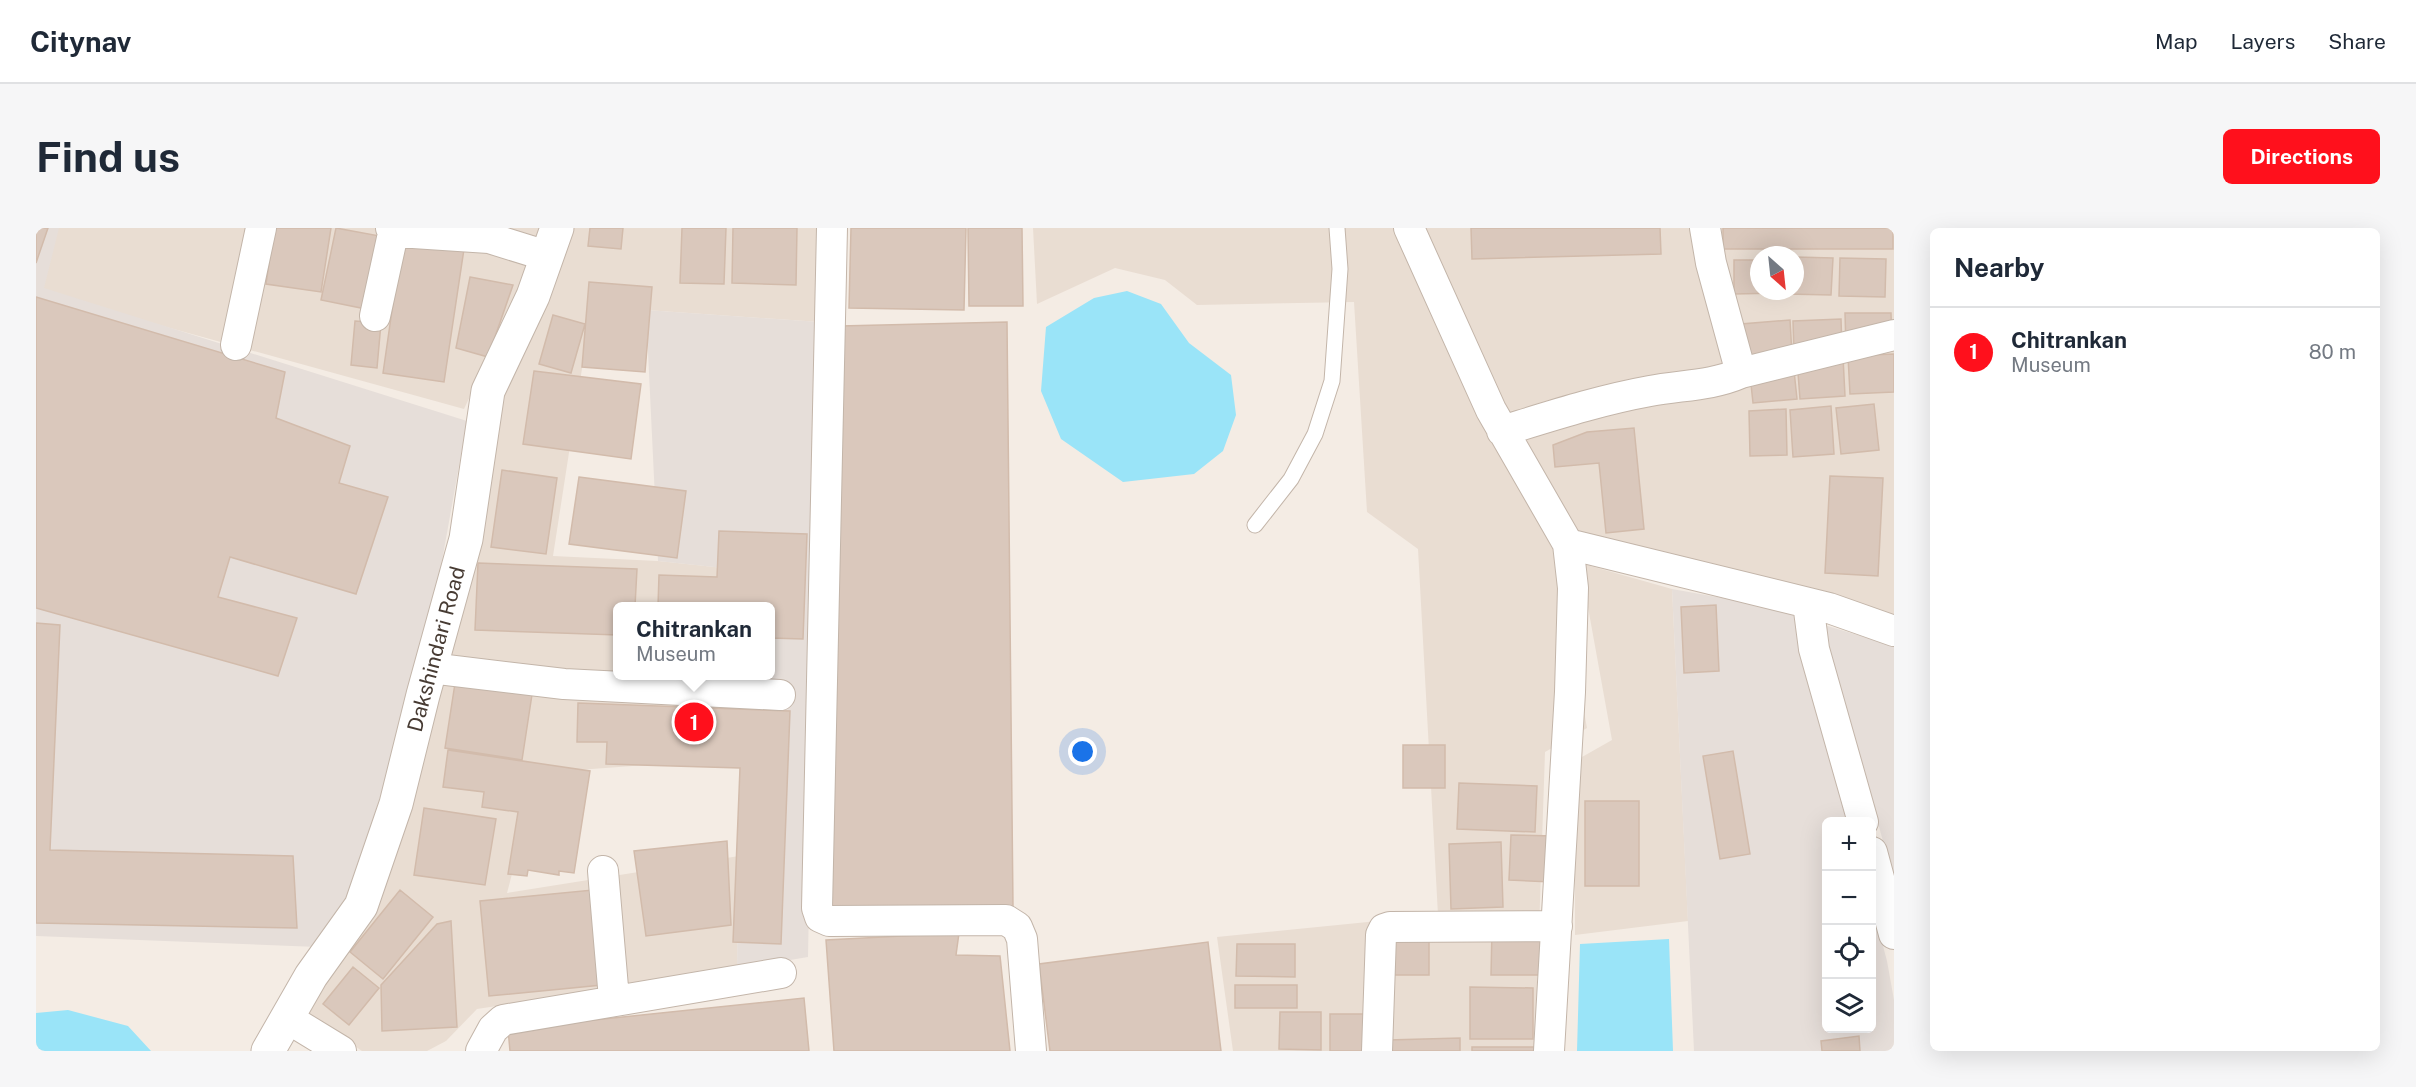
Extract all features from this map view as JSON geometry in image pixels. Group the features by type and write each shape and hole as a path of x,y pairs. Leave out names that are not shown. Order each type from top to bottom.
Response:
{"street":[{"path":"236,345 261,228"},
{"path":"375,316 393,228 398,232 552,242"},
{"path":"832,228 817,908 820,917 829,921 1006,920 1017,927 1022,939 1031,1051"},
{"path":"1408,228 1491,410 1568,544 1573,588 1550,1051"},
{"path":"1705,228 1710,263 1741,373"},
{"name":"Dakshindari Road","path":"268,1051 311,976 361,906 396,804 430,668 466,539 488,392 533,296 552,242"},
{"path":"1502,431 1578,407 1652,390 1707,384 1741,373 1894,335"},
{"path":"1568,544 1808,603 1894,631"},
{"path":"1808,603 1814,649 1862,817"},
{"path":"430,668 564,684 780,694"},
{"path":"1876,867 1894,934"},
{"path":"603,871 614,999"},
{"path":"1377,1051 1381,935 1384,929 1390,927 1557,926"},
{"path":"481,1051 494,1027 502,1020 614,999 781,973"},
{"path":"287,1018 341,1051"}],"lane":[{"path":"1255,525 1291,479 1315,434 1332,381 1340,269 1337,228"}],"shaded area":[{"path":"36,228 59,228 44,288 467,421 440,572 392,758 349,897 318,947 36,936"},
{"path":"55,228 544,228 529,271 464,409 36,291"},
{"path":"569,228 822,228 820,322 646,310 590,317 553,556 658,561 743,570 742,602 613,602 613,680 741,680 740,758 538,773 507,893 739,856 737,969 477,1009 446,1041 427,1051 362,1051 303,1010 375,905 494,402"},
{"path":"1033,228 1394,228 1554,549 1587,728 1545,752 1535,1051 1233,1051 1217,937 1438,915 1418,549 1367,512 1354,302 1197,305 1165,280 1115,268 1037,304"},
{"path":"1419,228 1894,228 1894,616 1574,535 1492,383"},
{"path":"646,310 820,322 808,957 737,969 741,680 775,680 775,602 742,602 742,570 658,561"},
{"path":"1580,563 1672,589 1688,921 1575,935 1575,761 1612,740"},
{"path":"1672,589 1796,611 1847,817 1822,817 1822,1033 1876,1033 1876,920 1894,1000 1894,1051 1694,1051"},
{"path":"1821,624 1894,646 1894,880 1832,660"}],"water":[{"path":"1127,291 1161,304 1189,343 1231,375 1236,415 1223,451 1194,474 1123,482 1061,439 1041,391 1046,327 1094,298"},
{"path":"1669,939 1673,1051 1577,1051 1580,944"},
{"path":"68,1010 128,1026 151,1051 36,1051 36,1013"}],"building":[{"path":"36,228 48,228 36,263"},
{"path":"274,228 331,228 321,292 266,284"},
{"path":"336,228 385,237 371,310 321,300"},
{"path":"590,228 623,228 621,249 588,246"},
{"path":"682,228 726,228 724,284 680,283"},
{"path":"733,228 797,228 796,285 732,283"},
{"path":"851,228 966,228 964,310 849,308"},
{"path":"968,228 1022,228 1023,306 969,306"},
{"path":"1471,228 1660,228 1661,254 1472,259"},
{"path":"1723,228 1893,228 1893,249 1804,249 1804,246 1750,246 1750,249 1723,249"},
{"path":"402,241 464,249 444,382 383,373"},
{"path":"1804,257 1833,258 1831,295 1804,294"},
{"path":"1840,258 1886,259 1885,297 1839,296"},
{"path":"1734,260 1750,260 1750,294 1734,294"},
{"path":"470,277 513,285 488,357 456,348"},
{"path":"589,282 652,287 645,372 582,367"},
{"path":"36,297 285,372 276,418 350,446 339,483 388,497 356,594 230,557 218,597 297,618 278,676 36,608"},
{"path":"1845,313 1891,313 1892,347 1846,348"},
{"path":"553,315 585,324 571,373 539,364"},
{"path":"1841,319 1842,350 1794,353 1793,321"},
{"path":"1790,320 1792,354 1744,358 1741,324"},
{"path":"355,321 381,323 377,368 351,365"},
{"path":"1007,322 1013,908 825,913 840,326"},
{"path":"1894,354 1894,392 1850,394 1848,356"},
{"path":"1843,357 1845,396 1800,399 1797,360"},
{"path":"1793,361 1797,399 1753,403 1749,365"},
{"path":"534,371 641,384 631,459 523,444"},
{"path":"1874,404 1879,450 1841,454 1836,408"},
{"path":"1831,406 1834,454 1793,457 1790,410"},
{"path":"1786,409 1787,455 1750,456 1749,411"},
{"path":"1634,428 1644,529 1606,533 1599,463 1555,467 1553,445 1587,432"},
{"path":"502,470 557,478 546,554 491,547"},
{"path":"1830,476 1883,478 1878,576 1825,573"},
{"path":"579,477 686,491 677,558 569,544"},
{"path":"719,531 807,534 803,639 775,638 775,602 658,602 659,575 717,577"},
{"path":"478,563 637,569 635,602 613,602 613,635 475,630"},
{"path":"1716,605 1719,671 1684,673 1681,607"},
{"path":"36,623 60,625 50,850 293,856 297,928 36,923"},
{"path":"456,677 533,688 522,760 445,748"},
{"path":"578,703 790,711 781,944 733,942 740,768 606,764 607,742 577,742"},
{"path":"1403,745 1445,745 1445,788 1403,788"},
{"path":"448,750 590,771 574,873 559,871 559,875 528,870 527,876 508,874 518,812 482,807 484,792 443,787"},
{"path":"1733,751 1750,854 1720,859 1703,756"},
{"path":"1459,783 1537,786 1535,832 1457,829"},
{"path":"1585,801 1639,801 1639,886 1585,886"},
{"path":"424,808 496,819 485,885 414,875"},
{"path":"1511,835 1553,836 1551,882 1509,880"},
{"path":"727,841 731,925 646,936 634,851"},
{"path":"1501,842 1503,907 1451,909 1449,844"},
{"path":"400,890 433,917 383,979 350,952"},
{"path":"593,890 602,985 489,996 480,901"},
{"path":"451,921 457,1027 382,1031 381,985 437,924"},
{"path":"1492,931 1542,931 1541,975 1491,975"},
{"path":"959,933 956,955 1000,956 1010,1051 834,1051 826,940"},
{"path":"1392,936 1429,936 1429,975 1391,975"},
{"path":"1208,942 1221,1051 1050,1051 1039,964"},
{"path":"1237,944 1295,944 1295,977 1236,976"},
{"path":"353,967 379,988 349,1025 323,1004"},
{"path":"1235,985 1297,985 1297,1008 1235,1008"},
{"path":"1470,987 1533,988 1533,1039 1470,1039"},
{"path":"804,998 809,1051 510,1051 508,1029"},
{"path":"1280,1012 1321,1012 1321,1050 1279,1049"},
{"path":"1330,1014 1372,1014 1371,1051 1330,1051"},
{"path":"1859,1036 1860,1051 1822,1051 1821,1041"},
{"path":"1460,1038 1460,1051 1389,1051 1388,1040"},
{"path":"1472,1047 1539,1047 1539,1051 1472,1051"}],"place":[{"name":"Chitrankan","path":"694,722"}]}
